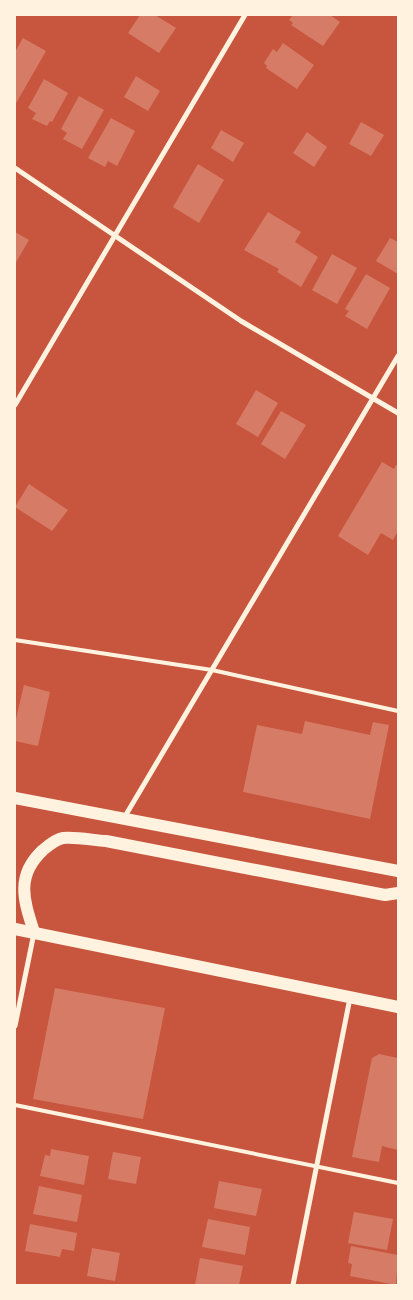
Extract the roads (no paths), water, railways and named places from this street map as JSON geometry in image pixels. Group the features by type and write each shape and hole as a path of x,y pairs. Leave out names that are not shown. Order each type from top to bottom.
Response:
{"main road":[{"path":"15,798 398,871"},
{"path":"34,932 24,900 24,880 36,856 49,844 61,838 106,841 386,895 398,893"},
{"path":"15,929 398,1007"}],"street":[{"path":"15,405 245,15"},
{"path":"15,168 241,321 398,413"},
{"path":"123,819 398,356"},
{"path":"15,1026 34,932"},
{"path":"293,1285 315,1166 350,998"}],"lane":[{"path":"15,640 212,670 398,712"},
{"path":"15,1105 398,1183"}]}
